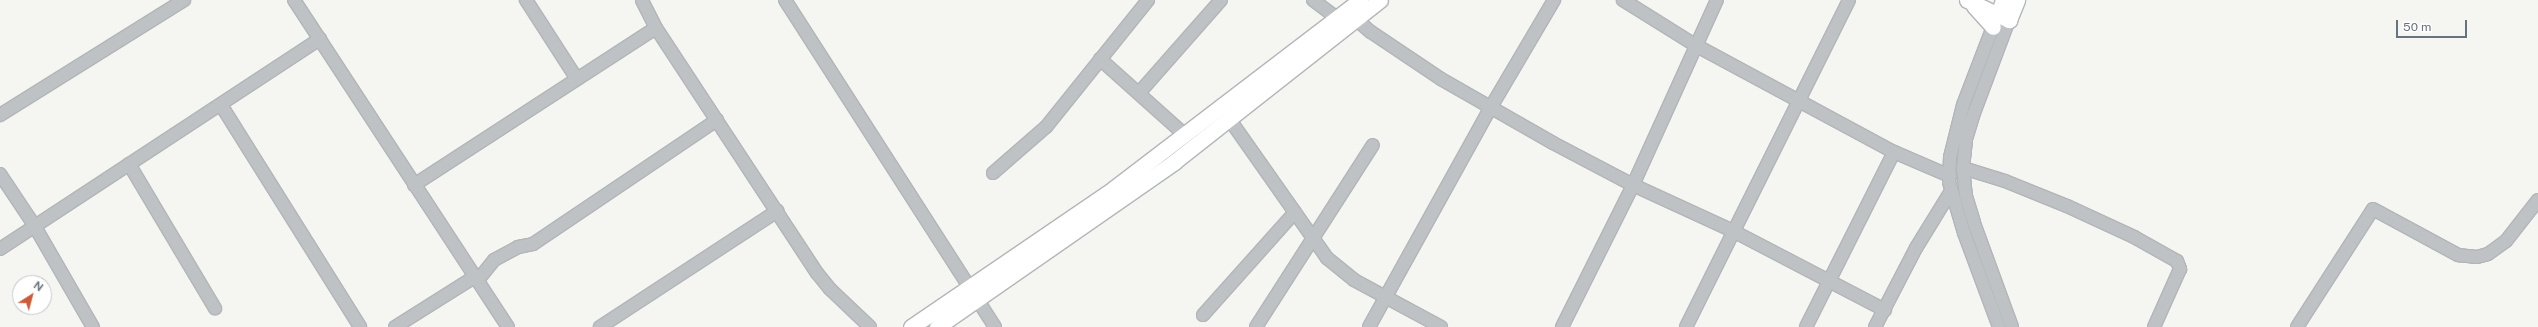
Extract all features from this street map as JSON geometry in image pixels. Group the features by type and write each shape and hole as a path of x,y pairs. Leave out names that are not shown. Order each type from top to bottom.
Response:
{"main road":[{"path":"911,327 972,294 1230,120 1347,19 1360,0"},
{"path":"937,327 972,294 1185,135 1347,19 1380,0"},
{"path":"1974,0 2000,20"},
{"path":"2000,20 2003,0"},
{"path":"2000,20 2017,0"}],"street":[{"path":"0,115 184,0"},
{"path":"294,0 508,327"},
{"path":"526,0 548,37 578,79"},
{"path":"642,0 656,28 817,273 830,290 870,327"},
{"path":"785,0 972,294 996,327"},
{"path":"993,172 1046,127 1148,0"},
{"path":"1139,93 1221,0"},
{"path":"1313,0 1347,19 1441,79 1633,185 1735,232 1885,310"},
{"path":"1369,327 1383,297 1491,107 1554,0"},
{"path":"1623,0 1695,45 1801,100 1894,152 1950,176"},
{"path":"1562,327 1633,185 1695,45 1717,0"},
{"path":"1686,327 1801,100 1849,0"},
{"path":"2000,20 1966,140 1963,168 1966,196 1974,224 2012,327"},
{"path":"1999,327 1951,191 1950,157 1963,105 2000,20"},
{"path":"414,185 656,28"},
{"path":"0,249 34,225 221,105 320,39"},
{"path":"1100,59 1185,135"},
{"path":"221,105 360,327"},
{"path":"395,327 477,278 494,260 518,247 533,244 716,120"},
{"path":"1230,120 1327,258 1342,272 1383,297 1441,327"},
{"path":"1256,327 1314,239 1373,145"},
{"path":"1806,327 1894,152"},
{"path":"129,164 215,308"},
{"path":"1963,168 2005,181 2074,209 2134,237 2177,262 2180,269 2154,327"},
{"path":"0,174 34,225 94,327"},
{"path":"1875,327 1916,248 1951,191"},
{"path":"2297,327 2373,209 2458,255 2477,257 2488,254 2506,241 2538,200"},
{"path":"600,327 777,211"},
{"path":"1203,315 1294,212"}]}
